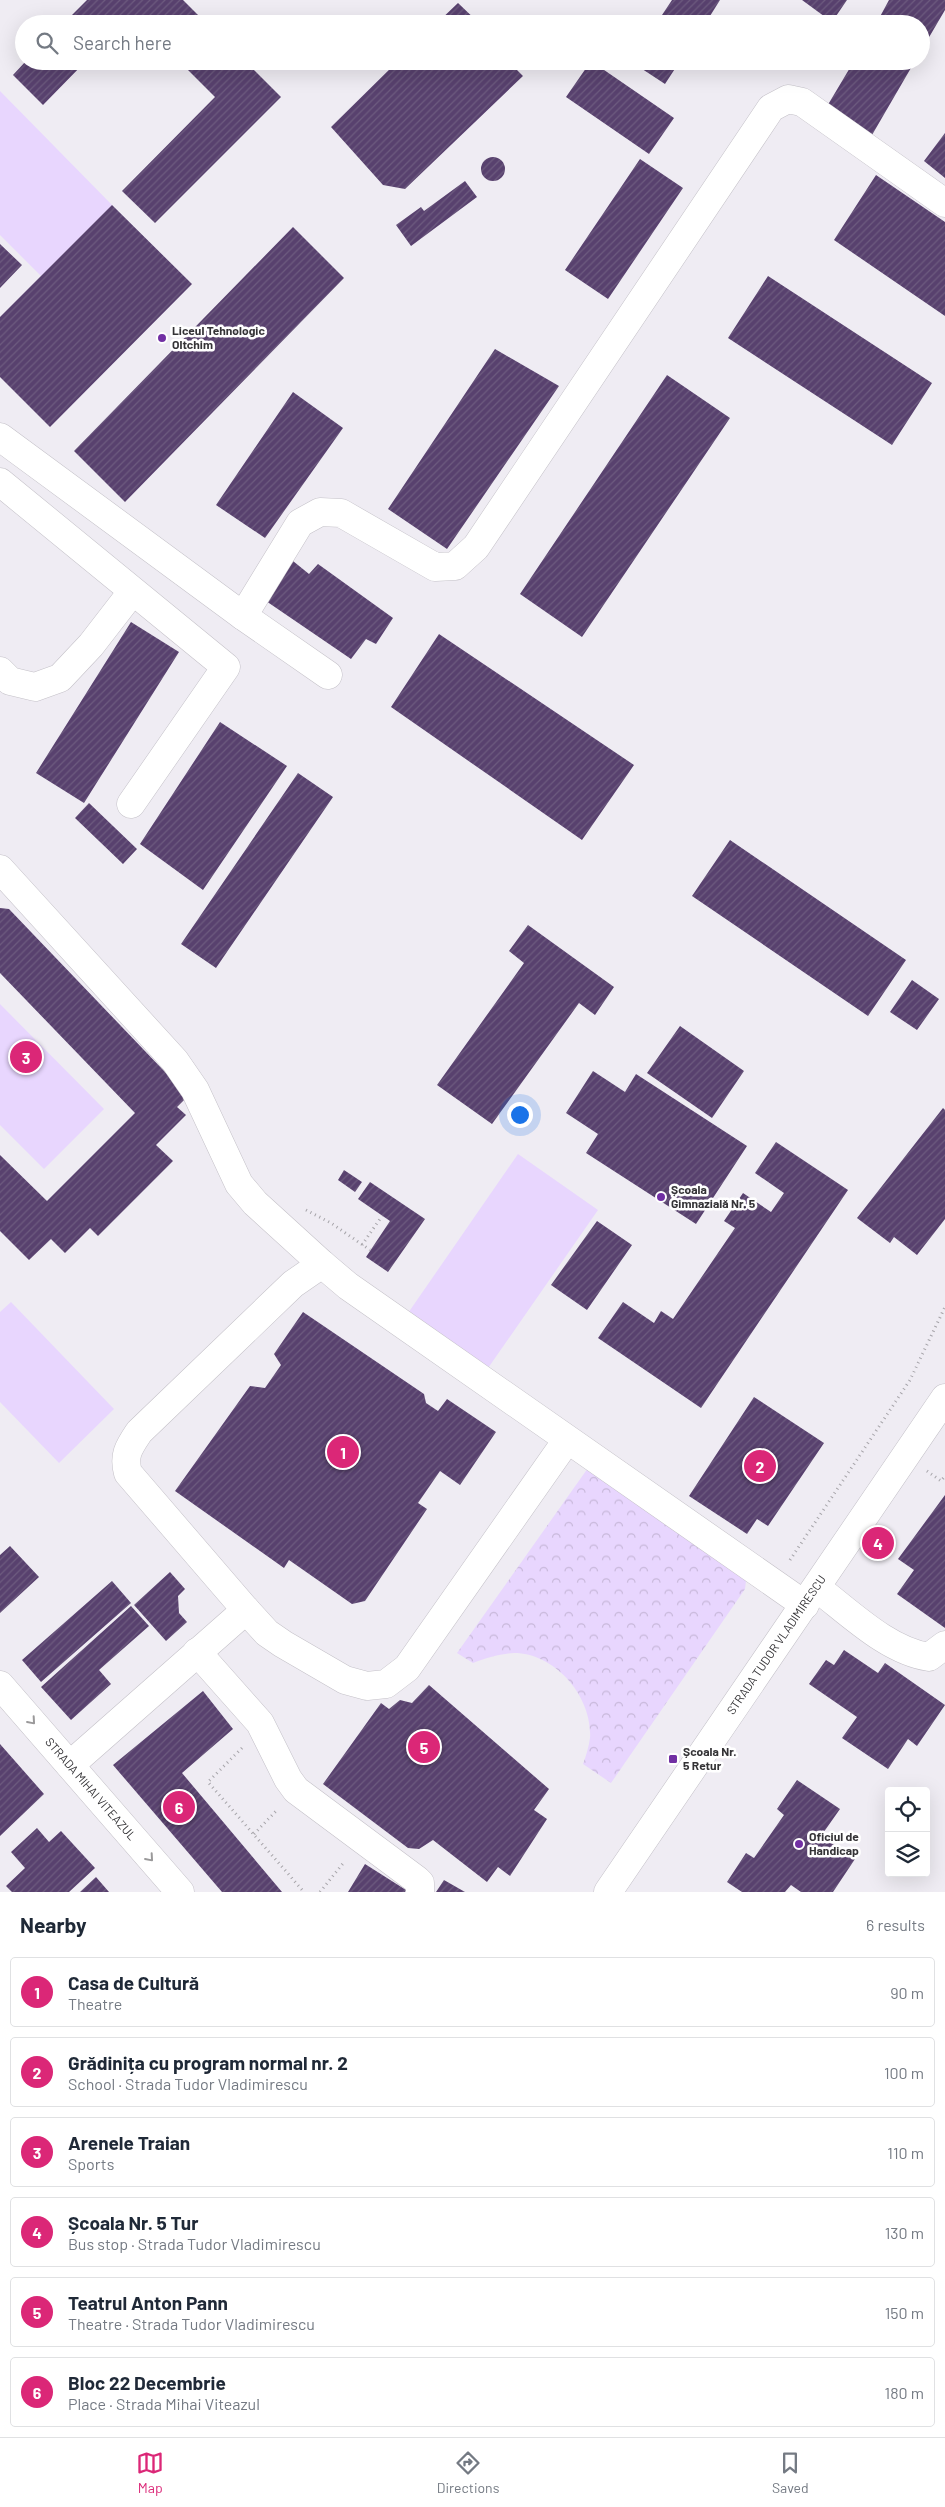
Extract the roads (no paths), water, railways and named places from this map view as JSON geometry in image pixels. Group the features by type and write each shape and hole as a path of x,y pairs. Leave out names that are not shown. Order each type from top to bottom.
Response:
{"main road":[{"path":"243,616 300,523 320,512 341,513 435,567 455,566 476,547 771,108 788,99 802,102 945,203"},
{"path":"0,437 243,616 328,675"},
{"path":"0,482 132,592 226,667 131,804"},
{"path":"0,671 10,681 35,687 60,678 91,645 132,592"},
{"path":"0,869 175,1060 195,1090 240,1184 256,1203 322,1264 356,1292 774,1584 811,1597 897,1648 913,1655 929,1657 945,1645"},
{"path":"322,1264 293,1284 139,1432 130,1447 125,1461 128,1473 267,1633 345,1680 367,1686 386,1684 407,1668 567,1440"},
{"name":"STRADA TUDOR VLADIMIRESCU","path":"608,1892 945,1398"},
{"path":"70,1765 246,1610"},
{"path":"197,1652 262,1728 288,1779 296,1790 417,1880 420,1883 420,1892"},
{"name":"STRADA MIHAI VITEAZUL","path":"4,1697 70,1765 180,1892"}],"place":[{"name":"Liceul Tehnologic Oltchim","path":"162,338"},
{"name":"Arenele Traian","path":"26,1057"},
{"name":"Școala Gimnazială Nr. 5","path":"661,1197"},
{"name":"Casa de Cultură","path":"343,1452"},
{"name":"Grădinița cu program normal nr. 2","path":"760,1466"},
{"name":"Școala Nr. 5 Tur","path":"878,1543"},
{"name":"Teatrul Anton Pann","path":"424,1747"},
{"name":"Școala Nr. 5 Retur","path":"673,1759"},
{"name":"Bloc 22 Decembrie","path":"179,1807"},
{"name":"Oficiul de Handicap","path":"799,1844"}]}
